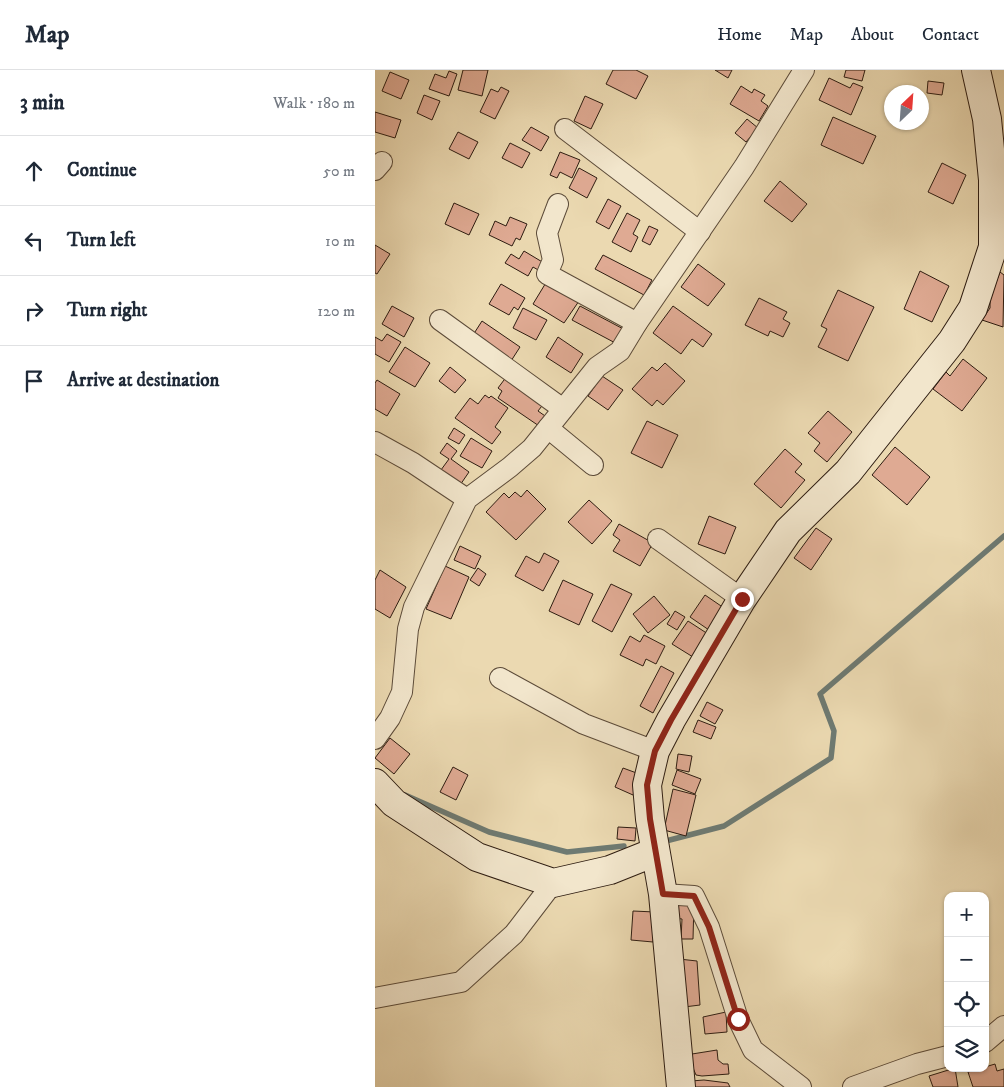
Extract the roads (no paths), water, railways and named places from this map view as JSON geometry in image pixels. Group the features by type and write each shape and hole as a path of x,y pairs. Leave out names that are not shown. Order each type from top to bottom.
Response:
{"main road":[{"path":"681,1087 663,894 655,852 647,785 655,751 671,720 742,599 788,531 848,472 952,341 973,308 993,247 993,180 987,120 976,70"},
{"path":"375,783 394,803 477,857 553,883 610,870 655,852"}],"street":[{"path":"375,738 390,718 402,692 408,629 414,607 467,499 511,467 532,448 597,367 620,351 637,323 744,167 800,72"},
{"path":"565,129 700,232"},
{"path":"558,204 547,233 553,260 547,274 637,323"},
{"path":"440,320 563,409"},
{"path":"548,428 593,465"},
{"path":"375,442 413,463 467,499"},
{"path":"658,539 742,599"},
{"path":"500,678 584,724 655,751"},
{"path":"375,998 461,982 514,934 553,883"},
{"path":"663,894 694,896 709,927 738,1019 753,1050 801,1087"},
{"path":"853,1087 917,1064 944,1057"}],"waterway":[{"path":"662,842 724,826 831,758 834,731 820,694 1004,536"},
{"path":"405,795 489,832 567,852 624,846"}]}
